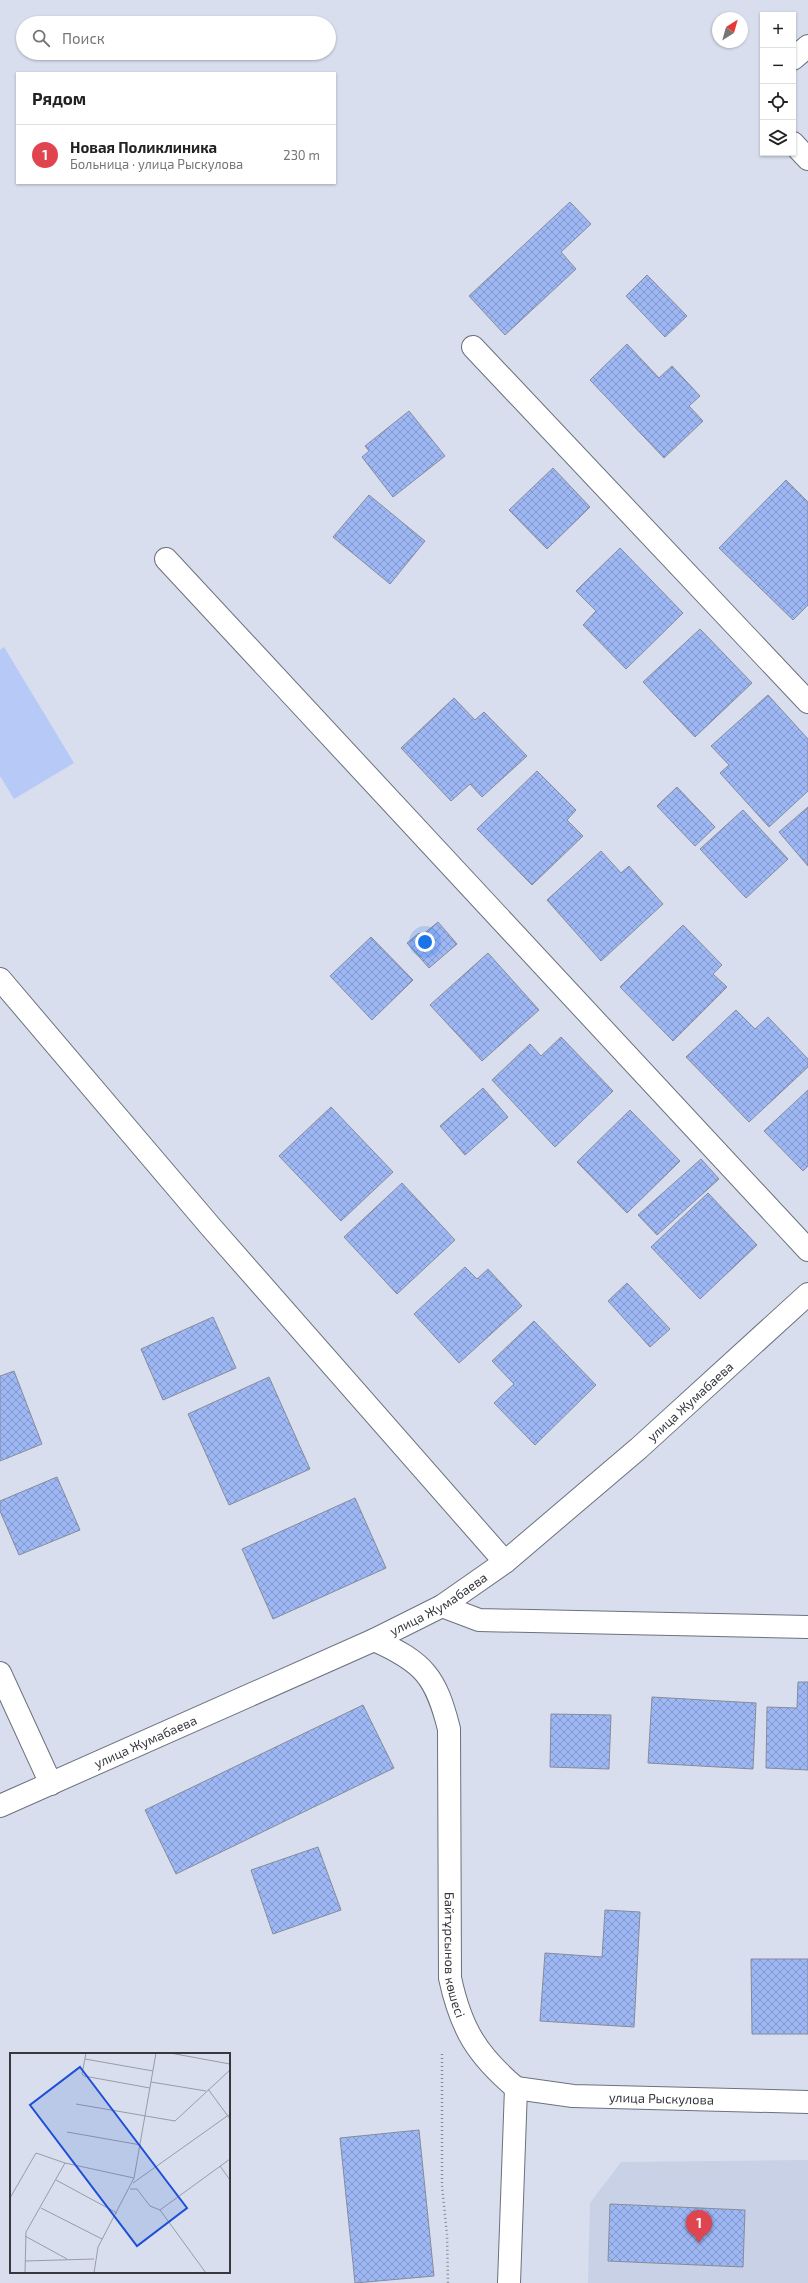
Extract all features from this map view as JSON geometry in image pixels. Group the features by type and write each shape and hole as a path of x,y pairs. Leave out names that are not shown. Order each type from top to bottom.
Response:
{"street":[{"path":"796,56 808,46"},
{"path":"796,146 808,159"},
{"path":"473,347 808,702"},
{"path":"166,558 808,1250"},
{"path":"0,979 215,1232 505,1562"},
{"name":"улица Жумабаева","path":"0,1806 374,1640 442,1606 505,1562 639,1448 808,1294"},
{"path":"442,1606 479,1620 808,1627"},
{"name":"Байтұрсынов көшесі","path":"374,1640 400,1652 425,1671 443,1704 450,1729 450,1978 456,2008 476,2048 492,2068 516,2088"},
{"path":"0,1673 51,1784"},
{"path":"509,2283 516,2088"},
{"name":"улица Рыскулова","path":"516,2088 573,2096 808,2102"}],"path":[{"path":"442,2054 442,2186 447,2235 448,2283"}],"shaded area":[{"path":"4,647 74,763 14,799 0,776 0,650"},
{"path":"808,2160 808,2283 588,2283 590,2203 621,2162"}],"building":[{"path":"570,202 591,224 561,252 576,269 505,335 469,296"},
{"path":"647,275 687,316 665,337 626,296"},
{"path":"627,344 659,378 672,366 700,396 689,406 703,421 664,458 590,380"},
{"path":"409,411 445,456 393,497 362,457 369,451 365,446"},
{"path":"553,468 590,507 547,549 509,510"},
{"path":"786,480 808,502 808,605 793,620 719,548"},
{"path":"369,495 425,541 390,584 333,537"},
{"path":"620,548 683,613 626,669 583,625 596,611 576,591"},
{"path":"700,629 752,683 695,737 643,682"},
{"path":"768,695 808,739 808,791 769,827 720,773 729,765 711,746"},
{"path":"454,698 475,720 484,712 527,756 482,797 470,784 451,801 401,748"},
{"path":"537,771 576,810 567,820 583,836 532,885 477,829"},
{"path":"677,787 715,827 695,846 657,806"},
{"path":"808,807 808,866 779,832"},
{"path":"743,810 788,859 746,898 700,849"},
{"path":"601,851 621,873 629,866 663,904 601,961 547,900"},
{"path":"438,922 457,944 429,968 407,943 419,933 421,936"},
{"path":"683,925 722,965 713,974 727,987 673,1041 620,987"},
{"path":"371,937 413,980 372,1020 330,976"},
{"path":"488,953 539,1010 482,1061 430,1005"},
{"path":"736,1010 755,1029 768,1017 808,1059 808,1067 749,1122 686,1057"},
{"path":"561,1037 613,1091 555,1147 492,1080 530,1044 541,1056"},
{"path":"483,1088 508,1117 465,1155 440,1126"},
{"path":"808,1090 808,1166 803,1171 764,1131"},
{"path":"331,1107 393,1172 341,1221 279,1156"},
{"path":"630,1110 680,1161 627,1213 577,1162"},
{"path":"701,1159 719,1179 657,1235 638,1215"},
{"path":"402,1183 455,1240 397,1294 344,1237"},
{"path":"708,1193 757,1245 700,1299 651,1247"},
{"path":"465,1267 477,1279 488,1269 522,1306 459,1363 414,1314"},
{"path":"627,1283 670,1329 650,1347 608,1301"},
{"path":"213,1317 236,1368 163,1400 141,1349"},
{"path":"534,1321 596,1385 535,1445 494,1403 514,1384 492,1361"},
{"path":"14,1371 42,1444 0,1461 0,1376"},
{"path":"269,1377 310,1469 229,1505 188,1414"},
{"path":"57,1477 80,1530 19,1555 0,1511 0,1501"},
{"path":"355,1498 386,1568 273,1619 242,1549"},
{"path":"798,1682 808,1682 808,1770 766,1768 767,1707 797,1708"},
{"path":"652,1697 756,1703 753,1769 648,1763"},
{"path":"363,1705 394,1768 176,1874 145,1810"},
{"path":"551,1714 611,1715 609,1769 550,1767"},
{"path":"318,1847 341,1910 273,1934 251,1870"},
{"path":"605,1910 640,1912 634,2027 540,2021 545,1953 602,1957"},
{"path":"751,1959 808,1959 808,2034 752,2034"},
{"path":"419,2130 434,2276 355,2283 340,2138"},
{"path":"610,2204 745,2210 743,2267 608,2261"}],"place":[{"name":"Новая Поликлиника","path":"699,2243"}]}
